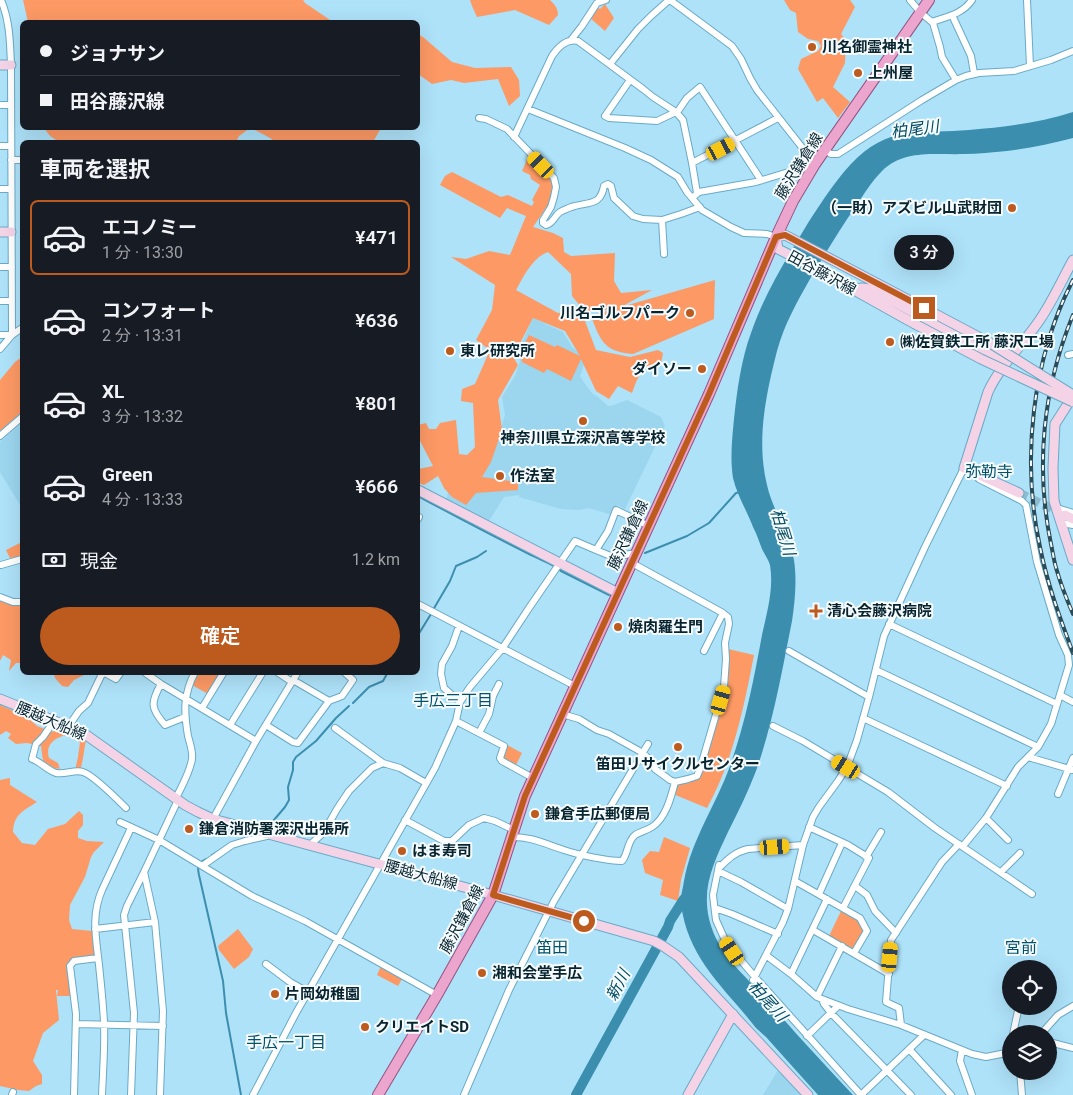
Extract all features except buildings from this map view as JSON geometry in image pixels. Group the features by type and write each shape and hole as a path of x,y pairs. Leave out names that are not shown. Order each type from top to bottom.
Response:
{"main road":[{"name":"藤沢鎌倉線","path":"378,1095 493,895 525,796 709,394 793,201 815,164 929,0"},
{"path":"0,65 11,65"},
{"path":"0,232 12,232"},
{"name":"田谷藤沢線","path":"1073,396 990,344 924,308 785,235 776,237 778,249 839,283 981,359 1073,402"},
{"path":"1019,494 964,468 988,392 1006,362 1041,318 1073,260"},
{"path":"839,283 851,269 870,289 1006,362"},
{"path":"852,290 870,289"},
{"path":"1073,396 1055,424 1053,449 1054,501 1057,508 1068,518 1073,560"},
{"path":"420,491 618,593"},
{"name":"腰越大船線","path":"0,699 68,726 89,737 177,799 213,819 654,941 679,957 734,1011 808,1095"},
{"path":"688,1095 734,1011"}],"street":[{"path":"1,0 9,30 11,65 12,335"},
{"path":"514,137 552,56 559,46 571,40 596,2 606,0"},
{"path":"610,64 638,29 670,0 732,46 757,90 815,164 747,184 695,196"},
{"path":"910,0 932,22 942,57 956,80"},
{"path":"932,22 952,15 966,7 972,0"},
{"path":"1027,0 1030,66"},
{"path":"952,15 971,56 974,73"},
{"path":"0,30 9,30"},
{"path":"571,40 578,41 676,112 683,120 692,163 695,196"},
{"path":"825,150 831,154 838,154 956,80 974,73 1014,71 1052,60 1073,51"},
{"path":"630,80 605,116 609,118 657,121 678,111 687,98 700,87 761,180"},
{"path":"0,105 11,105"},
{"path":"528,109 641,154 678,177 695,196 700,207 705,212 744,233 767,234 776,237"},
{"path":"479,118 486,119 506,129 554,178 556,186 554,197 551,207 543,220 543,223 546,225 550,224 560,213 574,206 594,202 599,198 604,186 608,184 611,186 614,198 633,216 643,219 662,220 700,207"},
{"path":"692,163 778,118"},
{"path":"0,146 11,146"},
{"path":"11,160 20,160"},
{"path":"0,189 11,189"},
{"path":"662,220 664,254"},
{"path":"0,267 12,267"},
{"path":"0,301 12,301"},
{"path":"0,349 12,335 20,329"},
{"path":"0,335 12,335"},
{"path":"0,436 20,419"},
{"path":"754,979 778,934 788,909 809,827 816,811 846,767 857,740 884,636 964,468 972,476 1008,493 1026,505 1041,577 1059,635 1068,655 1068,665 1051,724 1038,747 1018,767 986,818 942,862 892,940 886,1002 899,1008 901,1025"},
{"path":"1057,508 1073,525"},
{"path":"596,550 608,531 616,510 649,526"},
{"path":"253,1095 337,939 435,768 456,721 460,702 502,649 575,541 613,557 634,558 728,617 723,693 697,776 675,782 670,780 655,769 643,753 579,719 562,714"},
{"path":"1,564 20,559"},
{"path":"0,597 13,602 20,602"},
{"path":"420,605 575,686"},
{"path":"704,651 723,613"},
{"path":"889,624 1057,704"},
{"path":"459,626 441,668 444,688 460,702"},
{"path":"789,651 869,697"},
{"path":"876,670 1038,747"},
{"path":"68,726 79,711 88,703 102,675"},
{"path":"108,675 116,679 119,675"},
{"path":"153,675 160,684 256,741"},
{"path":"131,1095 134,1013 125,910 159,840 190,767 192,748 185,717 185,698 194,675"},
{"path":"202,708 222,675"},
{"path":"230,725 261,675"},
{"path":"282,675 329,701"},
{"path":"213,819 256,741 296,675"},
{"path":"266,725 293,742 298,743 329,701 342,696 353,680 347,675"},
{"path":"160,684 154,696 153,704 156,714 165,725 185,717"},
{"path":"479,733 489,714 493,696 499,684"},
{"path":"1060,695 1073,702"},
{"path":"863,718 1006,786"},
{"path":"54,721 36,744 32,759 58,774 82,771 126,808"},
{"path":"456,721 504,746 500,758 502,761 533,778"},
{"path":"773,726 803,741 888,792 935,828 1032,894"},
{"path":"335,728 383,763 400,768 426,783"},
{"path":"464,1095 509,990 554,902 648,744"},
{"path":"1028,757 1071,770"},
{"path":"1058,794 1071,770 1073,758"},
{"path":"310,845 324,832 349,790 372,768 383,763"},
{"path":"405,820 444,841 452,841 469,825 484,818 495,821 513,833 566,851 622,861 633,837 658,822 671,799 675,782"},
{"path":"986,818 1008,840"},
{"path":"120,822 159,840 252,896 337,939 437,995"},
{"path":"809,827 848,845 869,858 844,908"},
{"path":"102,1095 104,1025 95,912 98,899 131,828"},
{"path":"866,857 881,832"},
{"path":"202,866 232,845 272,835"},
{"path":"819,894 842,843"},
{"path":"803,845 740,851 719,868 713,895 714,908 716,920 732,951 754,979 861,1095 924,1035"},
{"path":"1001,872 1020,853"},
{"path":"719,868 788,909"},
{"path":"144,872 155,922 162,1002 163,1026 160,1095"},
{"path":"795,881 860,918 867,931 854,953"},
{"path":"855,886 867,895 875,911 896,933"},
{"path":"791,974 827,899"},
{"path":"714,908 778,934"},
{"path":"95,929 155,922"},
{"path":"813,930 889,974"},
{"path":"819,998 842,946"},
{"path":"767,956 819,998 831,1013 911,1095"},
{"path":"74,1095 76,1024 70,966 74,961 98,958"},
{"path":"266,964 290,982 308,992"},
{"path":"819,998 838,1006 901,1025 972,1054 986,1057 1002,1054"},
{"path":"807,1036 838,1006"},
{"path":"1050,1025 1058,1016 1073,1006"},
{"path":"76,1024 163,1026"},
{"path":"1057,1044 1073,1048"},
{"path":"909,1049 951,1095"},
{"path":"962,1050 960,1061 972,1095"},
{"path":"1021,1080 1022,1095"}],"shaded area":[{"path":"23,0 303,0 330,20 28,20"},
{"path":"470,0 550,0 556,7 558,15 549,25 515,10 477,17"},
{"path":"784,0 850,0 855,7 841,34 846,40 845,63 833,87 850,102 838,118 823,98 817,102 798,69 801,59 818,51 821,46 818,41 808,39 798,32 796,13 790,10"},
{"path":"605,4 614,18 605,31 590,18 597,7 600,9"},
{"path":"420,35 452,62 475,68 511,67 519,80 520,96 509,106 498,79 464,83 451,80 432,84 420,75"},
{"path":"46,130 247,130 237,140 56,140"},
{"path":"255,130 380,130 374,140 272,140"},
{"path":"529,155 543,169 553,184 552,196 547,208 533,227 563,238 564,252 571,256 615,253 614,281 621,293 652,290 621,307 715,280 714,319 633,354 615,351 604,343 597,332 591,316 613,309 585,312 572,296 571,274 548,252 538,258 529,268 516,290 558,313 575,311 585,321 596,350 630,357 658,350 663,353 661,363 643,369 632,393 618,386 609,399 596,391 581,359 571,381 547,369 544,373 522,362 520,353 529,335 580,356 565,331 533,318 513,357 518,365 498,400 502,430 491,462 482,477 518,482 518,490 476,493 466,505 452,497 444,488 438,476 424,485 420,484 420,469 433,466 420,441 420,424 426,423 429,429 436,429 440,423 456,420 459,454 467,455 475,447 473,403 461,401 462,389 475,384 490,350 476,340 492,310 495,285 451,257 466,259 489,251 510,255 526,216 507,208 500,218 440,185 445,176 452,172 501,197 508,195 532,206 534,202 532,200 540,185 531,179 530,175 522,171"},
{"name":"神奈川県立深沢高等学校","path":"533,318 563,332 572,347 586,358 580,376 593,394 608,406 627,400 661,417 665,426 625,509 617,505 612,515 589,508 579,510 561,509 519,497 519,495 504,497 489,521 446,499 452,482 499,434 505,415 502,397 515,376 520,362 518,352"},
{"path":"20,358 20,414 0,431 0,380"},
{"path":"20,425 20,505 0,472 0,442"},
{"path":"20,543 20,556 10,558 6,550"},
{"path":"0,599 20,605 20,663 16,663 9,671 11,660 3,655 0,661"},
{"path":"728,649 754,655 742,714 731,753 707,808 673,794 680,784 694,779 725,695"},
{"path":"54,675 84,675 74,680 68,687 62,686"},
{"path":"198,675 220,675 208,694 192,685"},
{"path":"0,705 27,717 37,726 52,732 59,727 84,738 86,741 80,770 75,770 80,742 66,735 54,740 48,749 49,758 58,763 60,769 54,768 43,761 41,746 27,743 16,744 8,738 11,734 6,731 0,735"},
{"path":"507,745 522,753 515,767 502,758"},
{"path":"10,778 10,785 37,802 20,814 15,821 13,832 22,843 35,845 48,829 65,824 79,811 83,815 83,825 78,831 78,838 87,841 104,842 91,857 85,877 70,905 69,920 72,929 92,931 95,956 73,959 72,996 57,996 58,990 56,990 59,1020 43,1033 33,1061 42,1075 42,1084 29,1091 0,1086 0,780"},
{"path":"664,837 690,848 681,880 678,901 660,895 663,880 645,873 642,860 650,851 659,852"},
{"path":"841,911 858,921 864,931 852,949 829,936"},
{"path":"238,929 253,949 249,957 234,969 218,946"},
{"path":"381,966 402,979 398,986 377,975"},
{"path":"778,1070 801,1095 763,1095"}],"water":[{"name":"柏尾川","path":"1073,112 1073,138 1007,151 910,156 900,159 882,171 868,188 821,260 791,314 777,351 766,400 762,451 770,495 792,550 795,568 795,598 777,697 762,753 750,787 723,842 711,872 707,903 708,914 717,940 731,961 853,1095 818,1095 756,1028 709,971 691,941 681,904 687,866 692,851 730,766 745,718 771,591 770,565 737,491 732,471 734,419 742,365 756,319 784,263 831,188 858,157 871,147 897,135 1008,126 1034,122"}],"waterway":[{"path":"645,553 687,536 709,523 736,493 740,492"},
{"path":"420,497 609,595"},
{"path":"433,610 450,581 456,566 486,551"},
{"path":"420,632 431,614"},
{"path":"353,703 369,687 383,681 386,675"},
{"path":"268,827 289,800 288,787 293,770 293,762 296,757 316,741 349,706"},
{"path":"212,855 225,847"},
{"path":"206,859 198,865 198,872 223,981 226,1013 241,1095"},
{"name":"新川","path":"576,1095 670,921 684,899 691,897"}],"tunnel":[{"path":"1019,493 1063,514"}],"railway":[{"path":"1073,280 1059,311 1048,343 1034,410 1031,445 1031,480 1034,514 1040,547 1050,587 1073,653"},
{"path":"1073,315 1063,343 1049,399 1043,457 1043,486 1051,544 1055,564 1073,614"}],"place":[{"name":"川名御霊神社","path":"812,47"},
{"name":"上州屋","path":"858,73"},
{"name":"（一財）アズビル山武財団","path":"1012,208"},
{"name":"川名ゴルフパーク","path":"690,313"},
{"name":"㈱佐賀鉄工所 藤沢工場","path":"890,342"},
{"name":"東レ研究所","path":"450,351"},
{"name":"ダイソー","path":"702,369"},
{"name":"神奈川県立深沢高等学校","path":"583,421"},
{"name":"作法室","path":"500,476"},
{"name":"清心会藤沢病院","path":"816,611"},
{"name":"焼肉羅生門","path":"618,627"},
{"name":"笛田リサイクルセンター","path":"678,747"},
{"name":"鎌倉手広郵便局","path":"535,814"},
{"name":"鎌倉消防署深沢出張所","path":"189,829"},
{"name":"はま寿司","path":"402,851"},
{"name":"湘和会堂手広","path":"482,973"},
{"name":"片岡幼稚園","path":"275,994"},
{"name":"クリエイトSD","path":"365,1027"}],"district":[{"name":"弥勒寺","path":"989,471"},
{"name":"手広三丁目","path":"453,700"},
{"name":"笛田","path":"552,947"},
{"name":"宮前","path":"1021,947"},
{"name":"手広一丁目","path":"286,1042"}],"route":[{"path":"584,921 493,895 525,796 709,394 776,237 785,235 924,308"}]}
